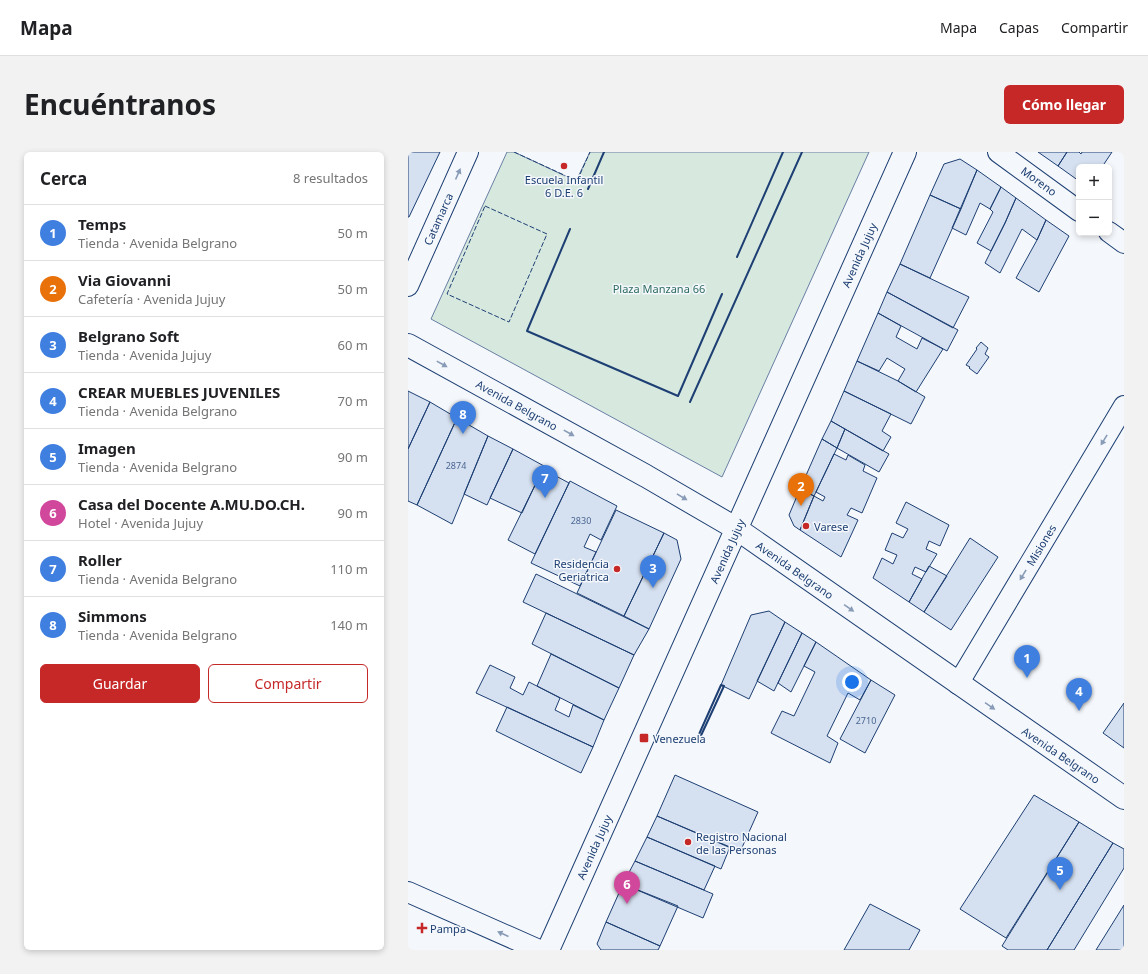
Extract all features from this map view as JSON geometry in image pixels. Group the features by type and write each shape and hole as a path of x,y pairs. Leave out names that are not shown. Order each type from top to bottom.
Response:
{"main road":[{"name":"Avenida Jujuy","path":"548,950 905,152"},
{"name":"Avenida Belgrano","path":"408,345 646,476 737,529 1124,798"}],"street":[{"name":"Catamarca","path":"408,286 468,152"},
{"name":"Moreno","path":"998,152 1076,209"},
{"path":"1112,234 1124,243"},
{"name":"Misiones","path":"958,684 1124,406"},
{"path":"408,892 539,950"}],"green space":[{"name":"Plaza Manzana 66","path":"507,152 514,152 576,181 590,152 869,152 722,477 431,319"}],"building":[{"path":"408,152 440,152 409,217 408,217"},
{"path":"1038,152 1067,152 1058,166"},
{"path":"1067,152 1079,152 1081,154 1082,152 1112,152 1104,164 1076,164 1076,179 1058,166"},
{"path":"960,159 977,170 961,209 930,195 944,164"},
{"path":"977,170 1001,187 990,209 980,203 966,235 952,228"},
{"path":"1001,187 1016,198 991,251 977,243 993,212 990,209"},
{"path":"930,195 961,209 930,278 900,264"},
{"path":"1016,198 1046,220 1037,240 1022,229 1000,273 985,263"},
{"path":"1046,220 1069,236 1039,292 1016,278"},
{"path":"900,264 969,297 953,328 887,292"},
{"path":"887,292 958,330 947,351 878,313"},
{"path":"878,313 901,326 896,337 917,349 922,338 943,349 916,392 898,381 905,369 887,358 879,371 857,361"},
{"path":"981,342 988,348 985,354 989,357 977,374 966,365"},
{"path":"857,361 898,381 925,397 911,424 844,391"},
{"path":"408,391 430,402 408,449"},
{"path":"844,391 891,414 882,431 891,437 883,451 831,421"},
{"path":"430,402 457,418 417,505 408,501 408,449"},
{"path":"457,418 488,436 452,524 417,505"},
{"path":"831,421 845,429 837,448 822,439"},
{"path":"845,429 889,454 879,472 837,448"},
{"path":"488,436 513,449 487,505 464,494"},
{"path":"822,439 837,448 814,496 800,489"},
{"path":"513,449 544,466 522,513 490,498"},
{"path":"834,454 846,460 848,455 865,465 863,471 877,478 862,513 851,508 847,515 858,520 841,557 800,530 814,496 823,501 825,497 816,492"},
{"path":"543,469 569,483 535,554 508,540"},
{"path":"570,481 617,506 601,540 590,534 584,547 596,552 580,586 531,563"},
{"path":"800,489 814,496 800,530 794,526 789,515"},
{"path":"906,502 949,525 940,546 929,541 926,549 937,554 926,572 915,567 912,574 922,579 909,602 873,578 882,558 893,564 897,555 885,550 892,533 903,538 908,529 896,523"},
{"name":"Residencia Geriatrica","path":"616,510 664,533 624,616 577,593"},
{"path":"664,533 677,540 681,559 649,629 624,616"},
{"path":"970,538 998,557 951,630 924,612"},
{"path":"929,566 947,576 924,612 909,602"},
{"path":"536,574 649,629 634,655 523,602"},
{"path":"769,611 785,622 749,699 721,685 751,615"},
{"path":"546,613 634,655 619,688 532,644"},
{"path":"785,622 802,633 774,691 757,681"},
{"path":"802,633 816,642 791,692 778,683"},
{"path":"816,642 871,680 860,700 848,693 827,736 838,743 830,763 771,733 782,711 794,716 815,672 804,666"},
{"path":"551,654 619,688 604,720 537,686"},
{"path":"490,665 515,677 510,688 523,695 529,682 560,698 555,710 569,717 573,705 604,720 593,747 476,693"},
{"path":"871,680 895,695 865,753 840,739"},
{"path":"1124,703 1124,748 1103,733"},
{"path":"507,707 593,747 581,773 496,731"},
{"path":"675,775 758,812 740,852 657,816"},
{"path":"1034,795 1079,822 1006,938 960,909"},
{"name":"Registro Nacional de las Personas","path":"657,816 730,847 721,869 647,837"},
{"path":"1079,822 1113,843 1047,950 1008,950 1002,946"},
{"path":"647,837 715,866 704,890 635,861"},
{"path":"1113,843 1124,849 1124,868 1074,950 1047,950"},
{"path":"635,861 713,894 703,918 623,884"},
{"path":"623,884 678,906 660,946 606,922"},
{"path":"870,904 920,930 909,950 844,950"},
{"path":"1124,905 1124,950 1096,950"},
{"path":"606,922 660,946 658,950 601,950 597,944"}],"fence":[{"path":"514,152 577,181 590,152"},
{"path":"485,206 547,234 509,322 447,294 485,206"}],"wall":[{"path":"588,189 604,152"},
{"path":"737,257 783,152"},
{"path":"690,402 802,152"},
{"path":"570,229 527,331 678,396 722,294"},
{"path":"721,685 724,686 698,742 696,741 721,685"}],"place":[{"name":"Escuela Infantil 6 D.E. 6","path":"564,166"},
{"name":"Simmons","path":"463,434"},
{"name":"Roller","path":"545,498"},
{"name":"Via Giovanni","path":"801,506"},
{"name":"Varese","path":"806,526"},
{"name":"Residencia Geriatrica","path":"617,569"},
{"name":"Belgrano Soft","path":"653,588"},
{"name":"Temps","path":"1027,678"},
{"name":"CREAR MUEBLES JUVENILES","path":"1079,711"},
{"name":"Venezuela","path":"644,738"},
{"name":"Registro Nacional de las Personas","path":"688,842"},
{"name":"Imagen","path":"1060,890"},
{"name":"Casa del Docente A.MU.DO.CH.","path":"627,904"},
{"name":"Pampa","path":"422,928"}]}
